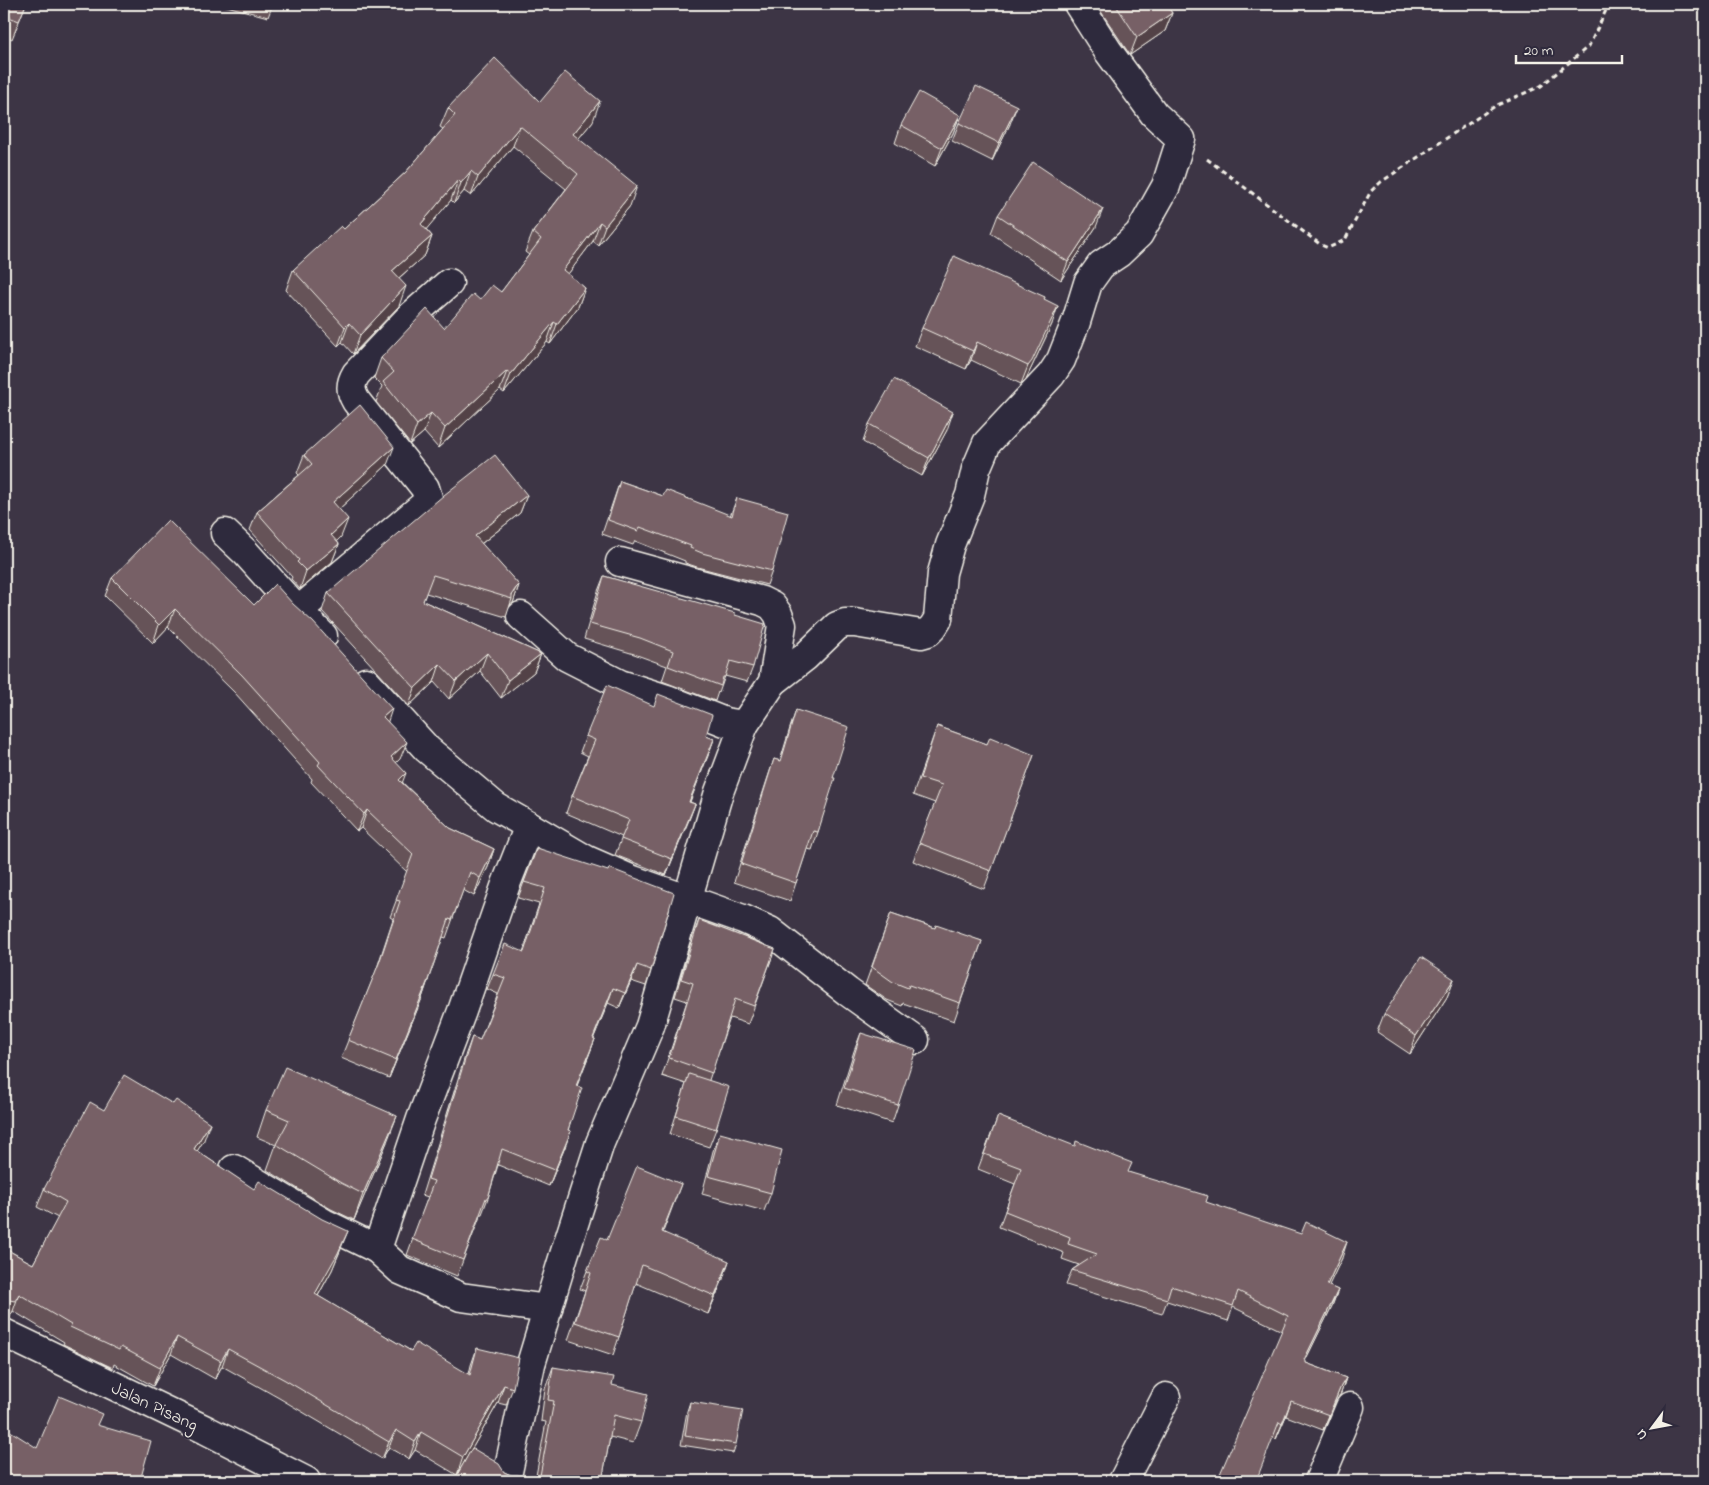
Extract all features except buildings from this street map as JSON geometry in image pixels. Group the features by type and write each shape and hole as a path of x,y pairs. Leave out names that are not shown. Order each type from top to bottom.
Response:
{"street":[{"path":"506,1481 531,1364 600,1143 650,1026 718,792 744,725 773,682 805,656 837,626 845,623 855,623 921,634 928,632 933,627 938,619 942,573 950,545 970,495 976,469 987,443 1050,375 1061,360 1088,284 1100,265 1119,253 1139,234 1166,186 1181,140 1154,114 1108,51 1078,4"},
{"path":"298,611 424,505 428,498 425,488 356,401 352,394 350,383 356,374 410,317 449,283"},
{"path":"225,533 344,657 428,749 496,806 587,860 633,880 770,931 848,992 915,1040"},
{"path":"620,562 762,601 772,606 778,614 782,625 773,682"},
{"path":"521,616 567,657 620,684 667,699 726,722 744,725"},
{"path":"377,1249 421,1119 506,884 529,826"},
{"path":"234,1169 324,1222 377,1249 400,1270 461,1297 548,1309"},
{"name":"Jalan Pisang","path":"4,1333 206,1430 306,1481"},
{"path":"1123,1481 1166,1396"},
{"path":"1319,1481 1350,1407"}],"path":[{"path":"1181,140 1321,245 1328,248 1345,240 1371,191 1381,182 1495,106 1541,86 1589,46 1609,4"}]}
